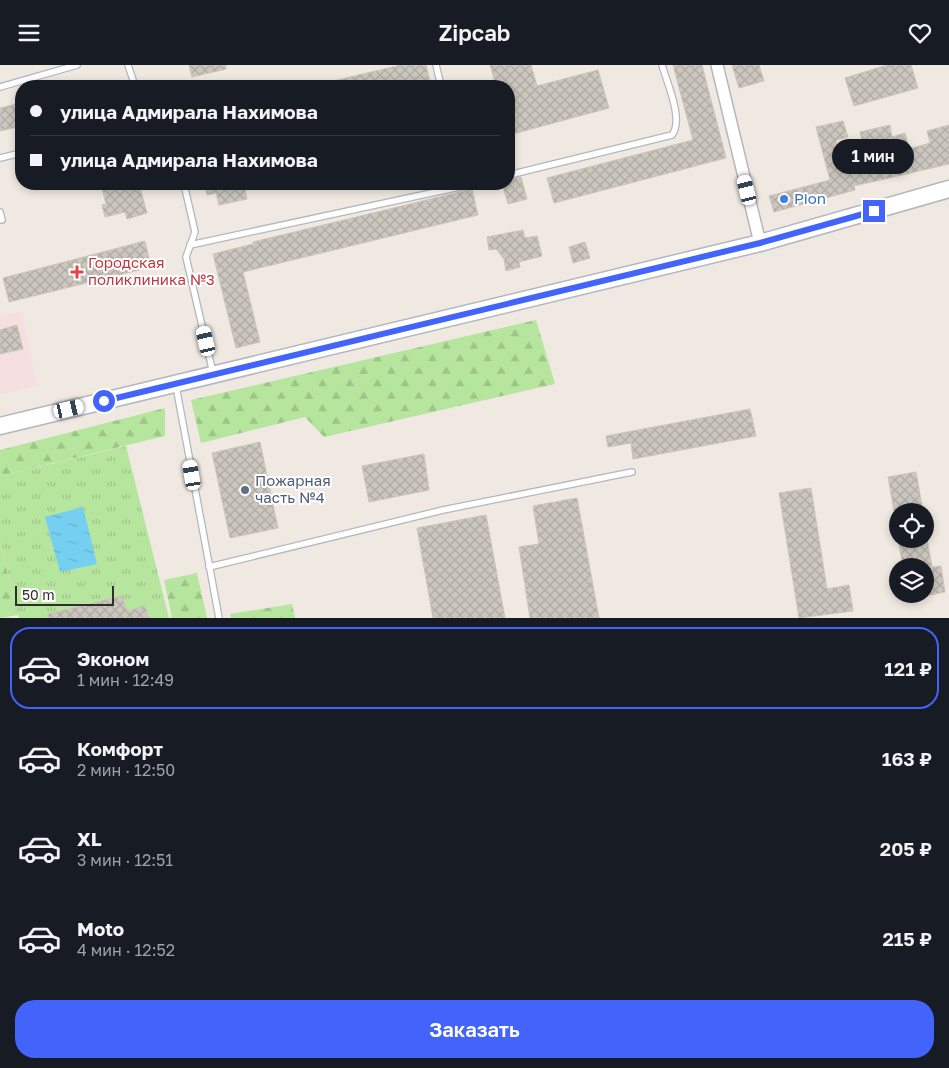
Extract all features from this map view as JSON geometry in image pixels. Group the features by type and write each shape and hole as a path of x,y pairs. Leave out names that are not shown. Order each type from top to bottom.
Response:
{"main road":[{"path":"0,426 760,243 949,189"}],"street":[{"path":"717,65 760,243"}],"lane":[{"path":"24,80 77,65"},
{"path":"128,65 133,80"},
{"path":"436,65 440,80"},
{"path":"515,174 672,135 676,130 677,118 662,65"},
{"path":"0,87 15,83"},
{"path":"0,158 15,154"},
{"path":"185,190 195,232 186,257 214,375"},
{"path":"190,245 442,190"},
{"path":"0,212 2,220"},
{"path":"175,384 219,618"},
{"path":"210,567 443,510 632,472"}],"shaded area":[{"path":"22,311 37,386 0,394 0,316"}],"green space":[{"path":"536,320 555,384 324,437 305,417 201,443 191,400"},
{"path":"165,408 165,436 0,476 0,450"},
{"path":"126,446 169,618 19,618 0,542 0,476"},
{"path":"0,542 18,615 0,618"},
{"path":"197,573 207,618 172,618 164,580"},
{"path":"292,604 295,618 231,618 230,614"}],"water":[{"path":"83,507 97,564 60,572 45,517"}],"building":[{"path":"189,65 226,65 226,69 192,77"},
{"path":"401,65 426,65 430,80 337,80"},
{"path":"490,65 531,65 537,86 598,70 609,108 515,133 515,80 494,80"},
{"path":"673,65 702,65 726,158 554,203 547,178 693,140"},
{"path":"732,65 759,65 764,81 739,88"},
{"path":"887,65 911,65 918,88 854,106 845,78"},
{"path":"15,104 15,127 0,131 0,108"},
{"path":"843,121 848,137 836,140 842,171 868,165 860,132 890,125 892,137 905,133 909,149 930,143 927,131 949,125 949,164 854,186 855,190 774,212 769,196 830,180 816,127"},
{"path":"521,177 527,199 508,204 504,190 515,190 515,178"},
{"path":"102,190 141,190 147,213 127,219 125,212 105,217 102,205 106,204"},
{"path":"206,190 245,190 247,199 219,205 216,193 207,195"},
{"path":"468,190 472,190 478,215 243,272 260,342 236,348 213,254 253,244 253,242"},
{"path":"523,230 525,238 537,236 542,256 519,262 520,267 506,271 504,259 496,249 489,250 487,237"},
{"name":"Городская поликлиника №3","path":"145,241 151,267 9,302 3,278"},
{"path":"585,242 590,258 573,263 569,247"},
{"path":"17,325 23,349 0,354 0,330"},
{"path":"750,409 756,436 633,459 631,443 608,447 606,436"},
{"name":"Пожарная часть №4","path":"260,442 278,528 230,538 212,453"},
{"path":"424,454 429,490 369,502 362,466"},
{"path":"916,472 922,503 893,503 888,477"},
{"path":"811,488 827,589 849,585 853,611 799,618 779,493"},
{"path":"577,498 599,618 530,618 519,547 539,544 533,506"},
{"path":"486,515 505,618 433,618 417,528"},
{"path":"900,548 929,548 931,558 902,558"},
{"path":"941,566 945,592 934,594 934,567"},
{"path":"122,596 127,611 145,606 149,618 49,618 48,614"}],"place":[{"name":"Pion","path":"784,199"},
{"name":"Городская поликлиника №3","path":"77,272"},
{"name":"Пожарная часть №4","path":"245,490"}],"route":[{"path":"104,401 760,243 874,211"}]}
